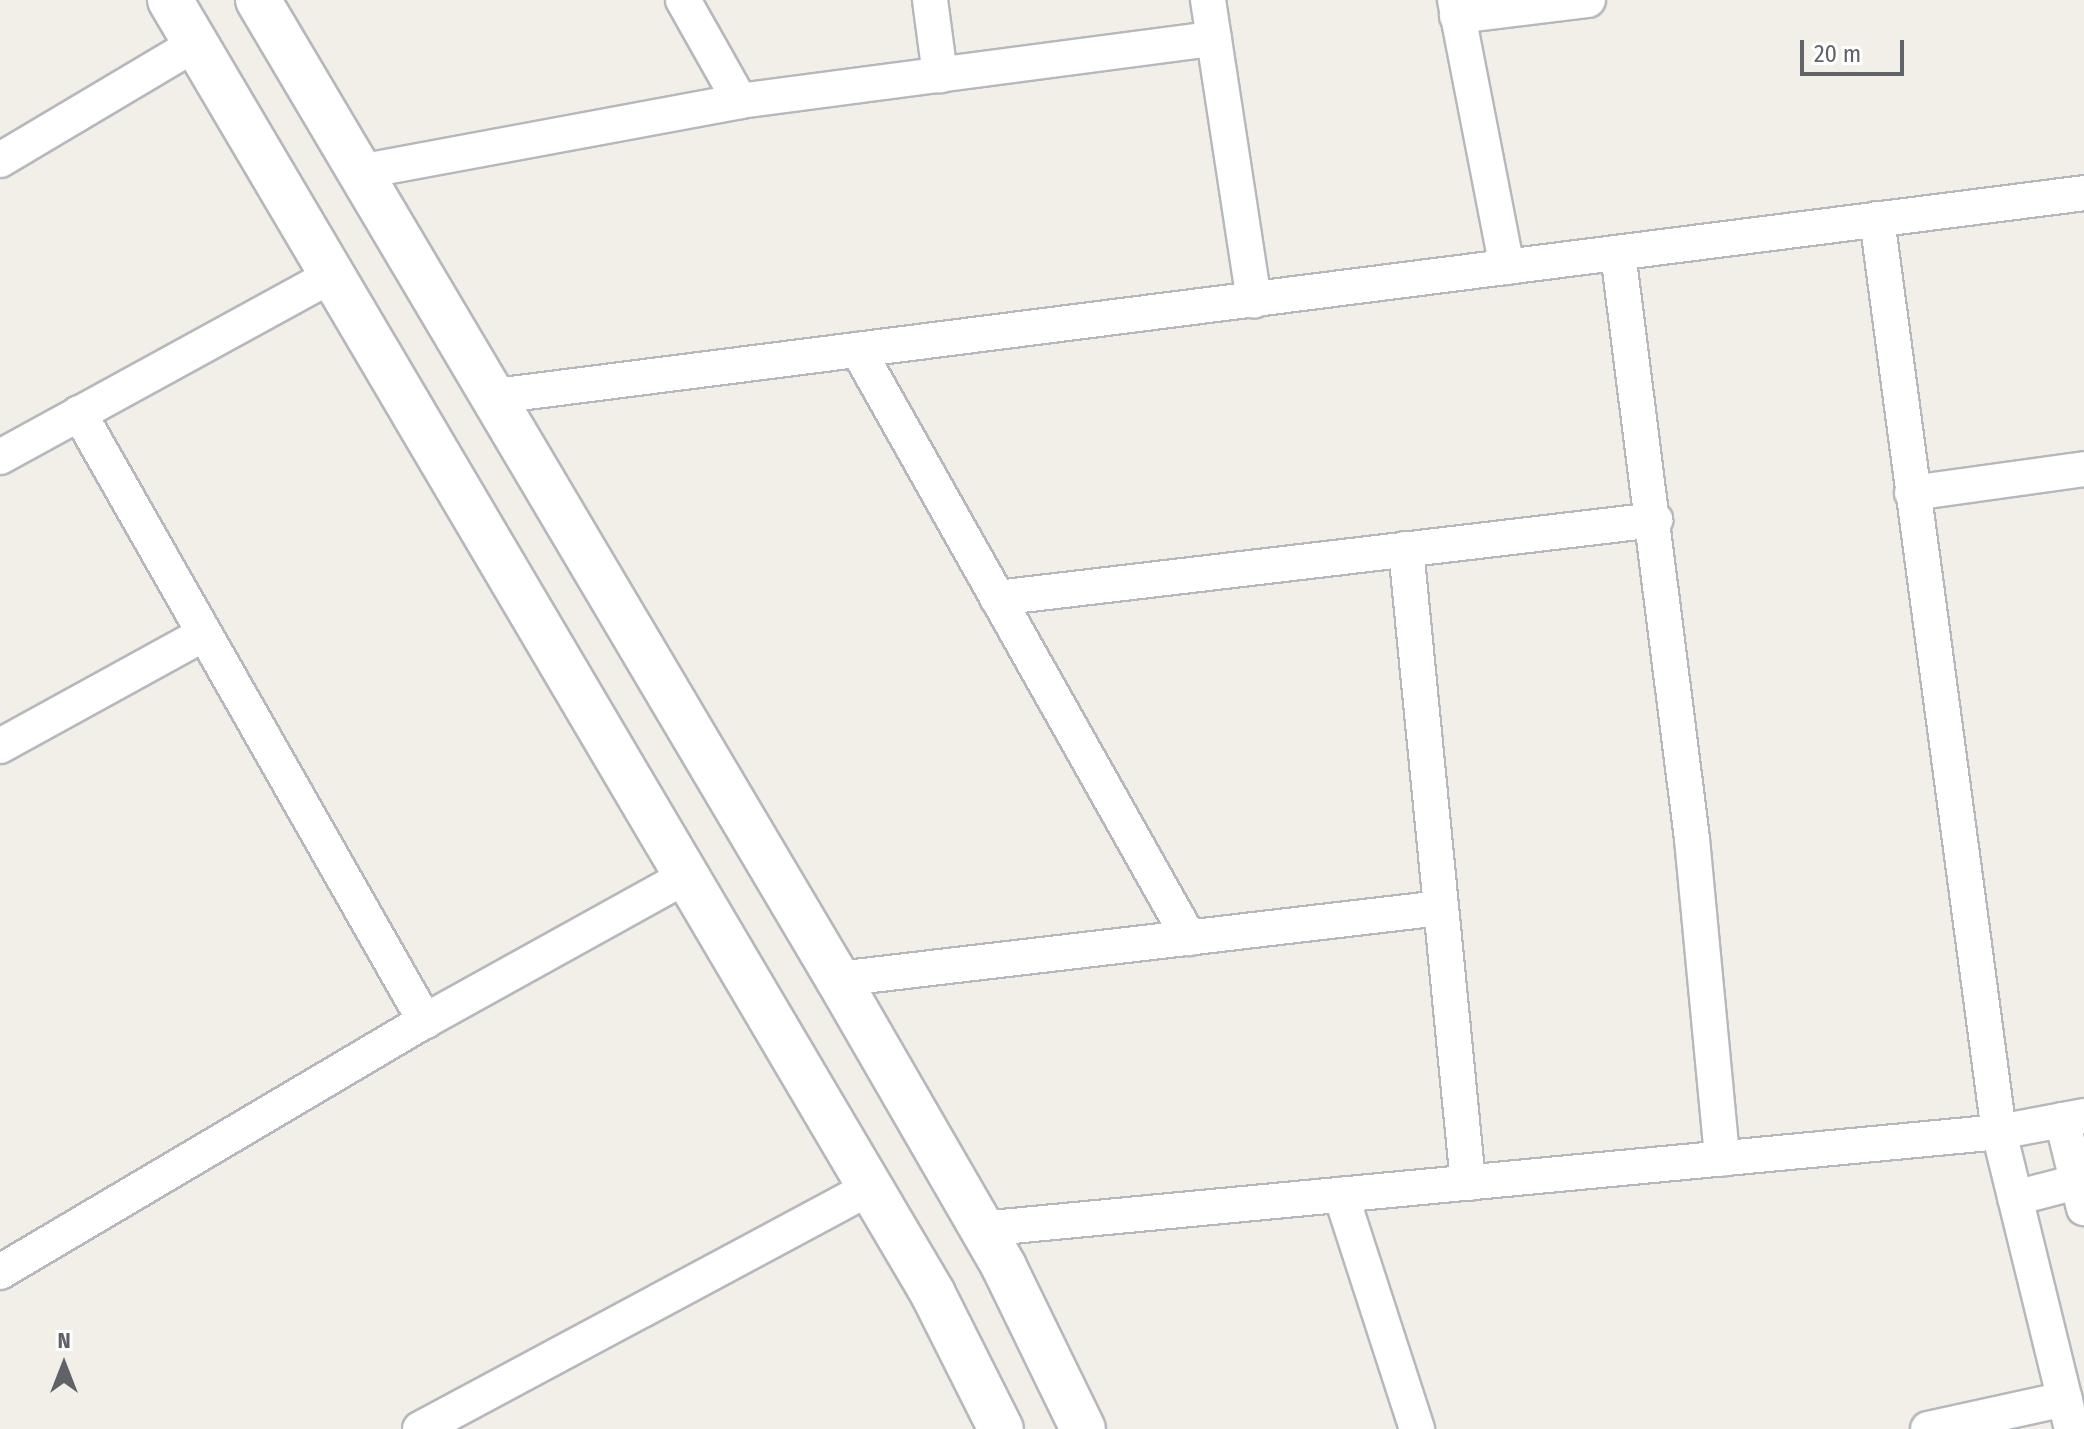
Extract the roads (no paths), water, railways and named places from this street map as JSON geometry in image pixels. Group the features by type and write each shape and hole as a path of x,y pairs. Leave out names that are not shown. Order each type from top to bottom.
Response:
{"main road":[{"path":"170,0 688,875 868,1189 933,1294 1001,1429"},
{"path":"258,0 364,171 838,979 1045,1343 1083,1429"}],"street":[{"path":"683,0 740,101"},
{"path":"930,0 940,75"},
{"path":"1208,0 1254,300"},
{"path":"1507,267 1456,8 1588,0"},
{"path":"364,171 740,101 1214,39"},
{"path":"0,160 197,43"},
{"path":"496,396 2084,193"},
{"path":"1877,219 1999,1132 2068,1414 1928,1429"},
{"path":"1618,253 1655,520 1722,1159"},
{"path":"0,457 333,275"},
{"path":"858,350 1189,938"},
{"path":"79,413 425,1021"},
{"path":"1912,493 2084,469"},
{"path":"997,598 1655,520"},
{"path":"1406,549 1468,1183"},
{"path":"0,746 204,634"},
{"path":"0,1272 425,1021 688,875"},
{"path":"838,979 1441,908"},
{"path":"981,1229 1999,1132 2073,1118 2082,1190 2015,1198"},
{"path":"420,1429 868,1189"},
{"path":"1341,1195 1417,1429"}]}
